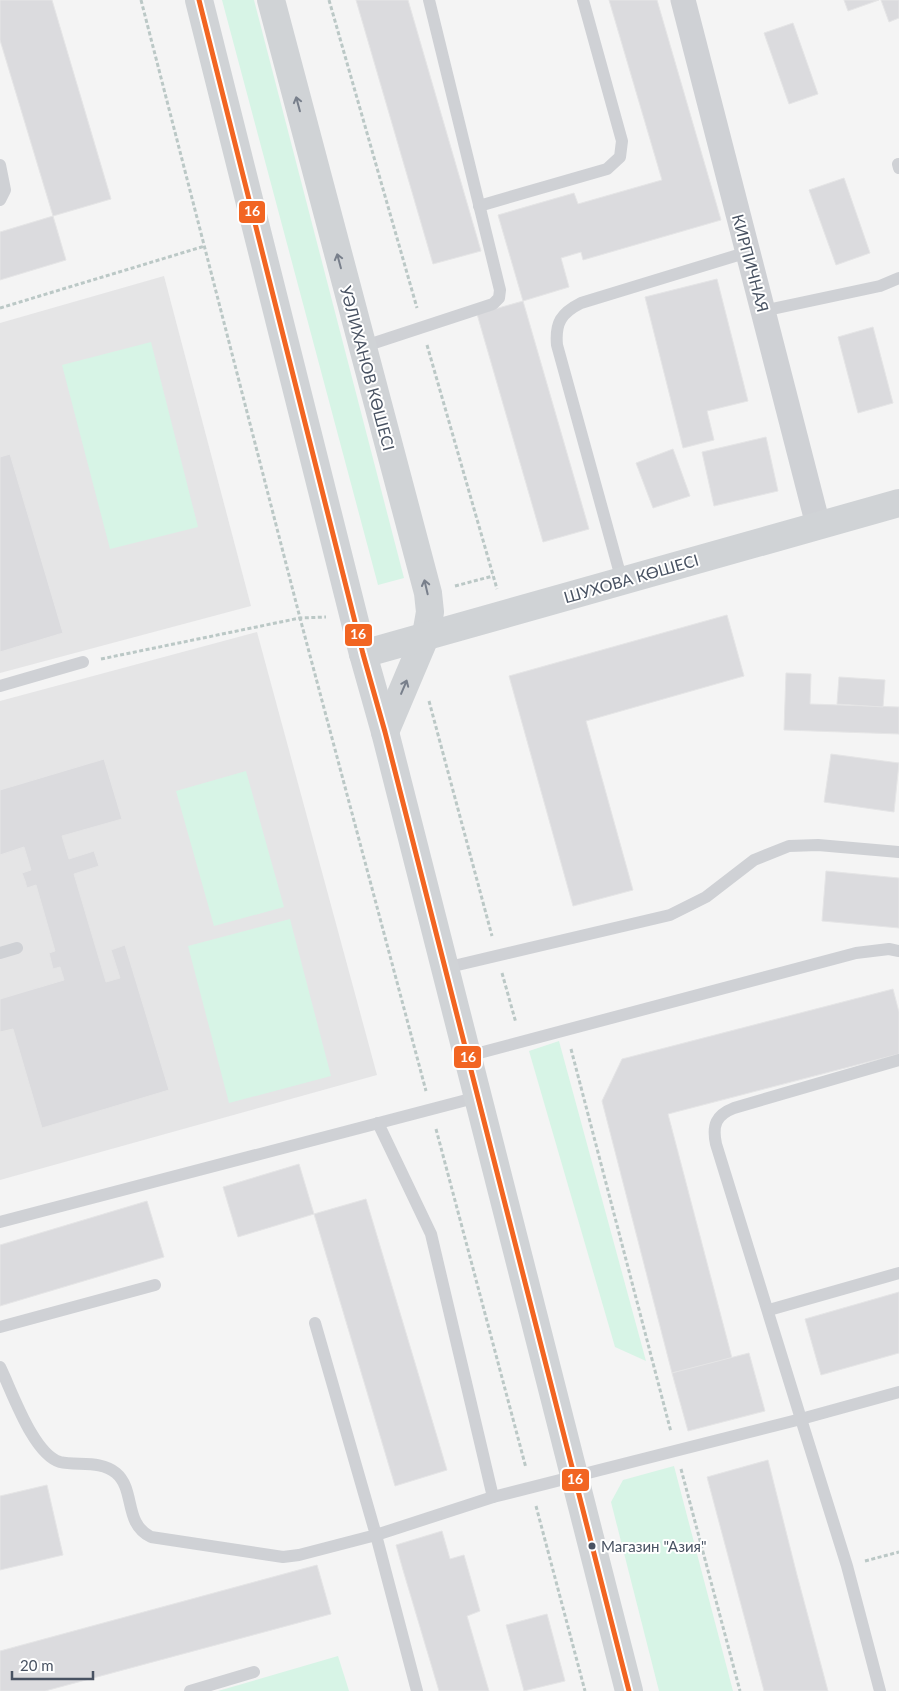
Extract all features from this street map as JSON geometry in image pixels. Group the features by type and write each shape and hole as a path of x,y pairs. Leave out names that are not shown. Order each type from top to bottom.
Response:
{"main road":[{"path":"199,0 363,654 385,732 629,1691"},
{"name":"УӘЛИХАНОВ КӨШЕСІ","path":"271,0 428,593 430,612 421,646 385,732"},
{"name":"ШУХОВА КӨШЕСІ","path":"363,654 421,646 622,581 899,502"}],"street":[{"name":"КИРПИЧНАЯ","path":"682,0 818,525"}],"lane":[{"path":"362,347 493,304 499,298 500,290 429,0"},
{"path":"480,206 607,169 620,157 622,141 583,0"},
{"path":"0,165 5,190 0,200"},
{"path":"622,581 557,345 556,332 567,310 581,303 748,252"},
{"path":"763,310 880,286 899,278"},
{"path":"0,686 83,662"},
{"path":"445,968 670,915 706,897 754,860 789,846 818,845 899,852"},
{"path":"0,953 16,948"},
{"path":"468,1056 520,1040 856,953 889,949 899,951"},
{"path":"880,1691 847,1566 770,1310 716,1144 716,1121 720,1116 734,1108 899,1060"},
{"path":"0,1222 478,1097"},
{"path":"378,1123 432,1234 493,1497"},
{"path":"770,1310 899,1273"},
{"path":"0,1327 155,1285"},
{"path":"315,1323 376,1535 417,1691"},
{"path":"0,1367 32,1433 43,1451 60,1462 104,1467 115,1473 125,1490 135,1524 142,1532 151,1537 283,1557 299,1555 376,1535 493,1497 802,1419 899,1392"},
{"path":"190,1691 254,1672"}],"path":[{"path":"141,0 300,618 585,1691"},
{"path":"0,308 205,246"},
{"path":"428,593 493,576"},
{"path":"83,662 300,618"},
{"path":"421,646 497,955 520,1040"},
{"path":"566,1028 740,1691"},
{"path":"847,1566 899,1552"}],"shaded area":[{"path":"164,276 251,606 0,673 0,323"},
{"path":"257,632 377,1075 0,1180 0,701"}],"green space":[{"path":"222,0 254,0 404,578 378,585"},
{"path":"151,342 198,527 110,549 62,365"},
{"path":"246,771 284,907 214,926 176,791"},
{"path":"290,919 331,1076 229,1103 188,946"},
{"path":"559,1041 646,1361 615,1347 529,1051"},
{"path":"674,1466 733,1691 659,1691 611,1502 623,1480"},
{"path":"338,1656 349,1691 218,1691"}],"building":[{"path":"0,0 52,0 111,199 53,216 0,40"},
{"path":"356,0 408,0 481,251 433,264"},
{"path":"609,0 657,0 721,220 583,260 581,252 561,258 569,287 523,301 498,215 574,193 578,204 662,180"},
{"path":"844,0 879,0 848,11"},
{"path":"881,0 899,0 899,18 889,22"},
{"path":"793,23 818,94 789,104 764,33"},
{"path":"844,178 870,253 836,265 809,190"},
{"path":"53,216 66,260 0,280 0,232"},
{"path":"717,279 748,401 707,411 714,440 683,448 645,297"},
{"path":"523,301 589,529 543,542 477,314"},
{"path":"873,327 893,403 858,413 838,337"},
{"path":"766,437 778,491 714,506 702,452"},
{"path":"673,449 690,496 653,508 636,463"},
{"path":"10,454 63,633 0,652 0,457"},
{"path":"727,615 744,676 586,721 633,890 573,906 509,676"},
{"path":"786,673 811,674 810,704 899,707 899,734 784,730"},
{"path":"839,677 885,680 883,707 837,704"},
{"path":"831,754 899,763 894,812 824,802"},
{"path":"104,759 122,819 62,836 69,859 94,851 99,866 74,874 106,982 120,978 111,950 125,945 169,1090 42,1128 13,1029 0,1032 0,999 64,980 60,967 53,969 49,953 55,951 36,885 27,888 22,873 31,870 24,847 0,855 0,790"},
{"path":"826,871 899,878 899,928 822,921"},
{"path":"893,989 899,1012 899,1054 668,1114 732,1358 672,1373 602,1101 622,1059"},
{"path":"299,1164 314,1214 238,1237 223,1187"},
{"path":"366,1199 447,1470 395,1486 314,1214"},
{"path":"147,1201 164,1257 0,1306 0,1245"},
{"path":"899,1292 899,1353 821,1375 805,1319"},
{"path":"749,1353 765,1411 688,1431 672,1373"},
{"path":"768,1460 828,1691 764,1691 707,1477"},
{"path":"47,1485 63,1555 0,1570 0,1496"},
{"path":"442,1531 450,1559 464,1555 480,1611 467,1616 489,1691 439,1691 403,1570 396,1545"},
{"path":"317,1565 331,1614 45,1691 0,1691 0,1651"},
{"path":"547,1614 565,1681 524,1691 506,1625"}],"transit line":[{"name":"16","path":"199,0 363,654 385,732 629,1691"}],"place":[{"name":"Магазин \"Азия\"","path":"592,1546"}]}
